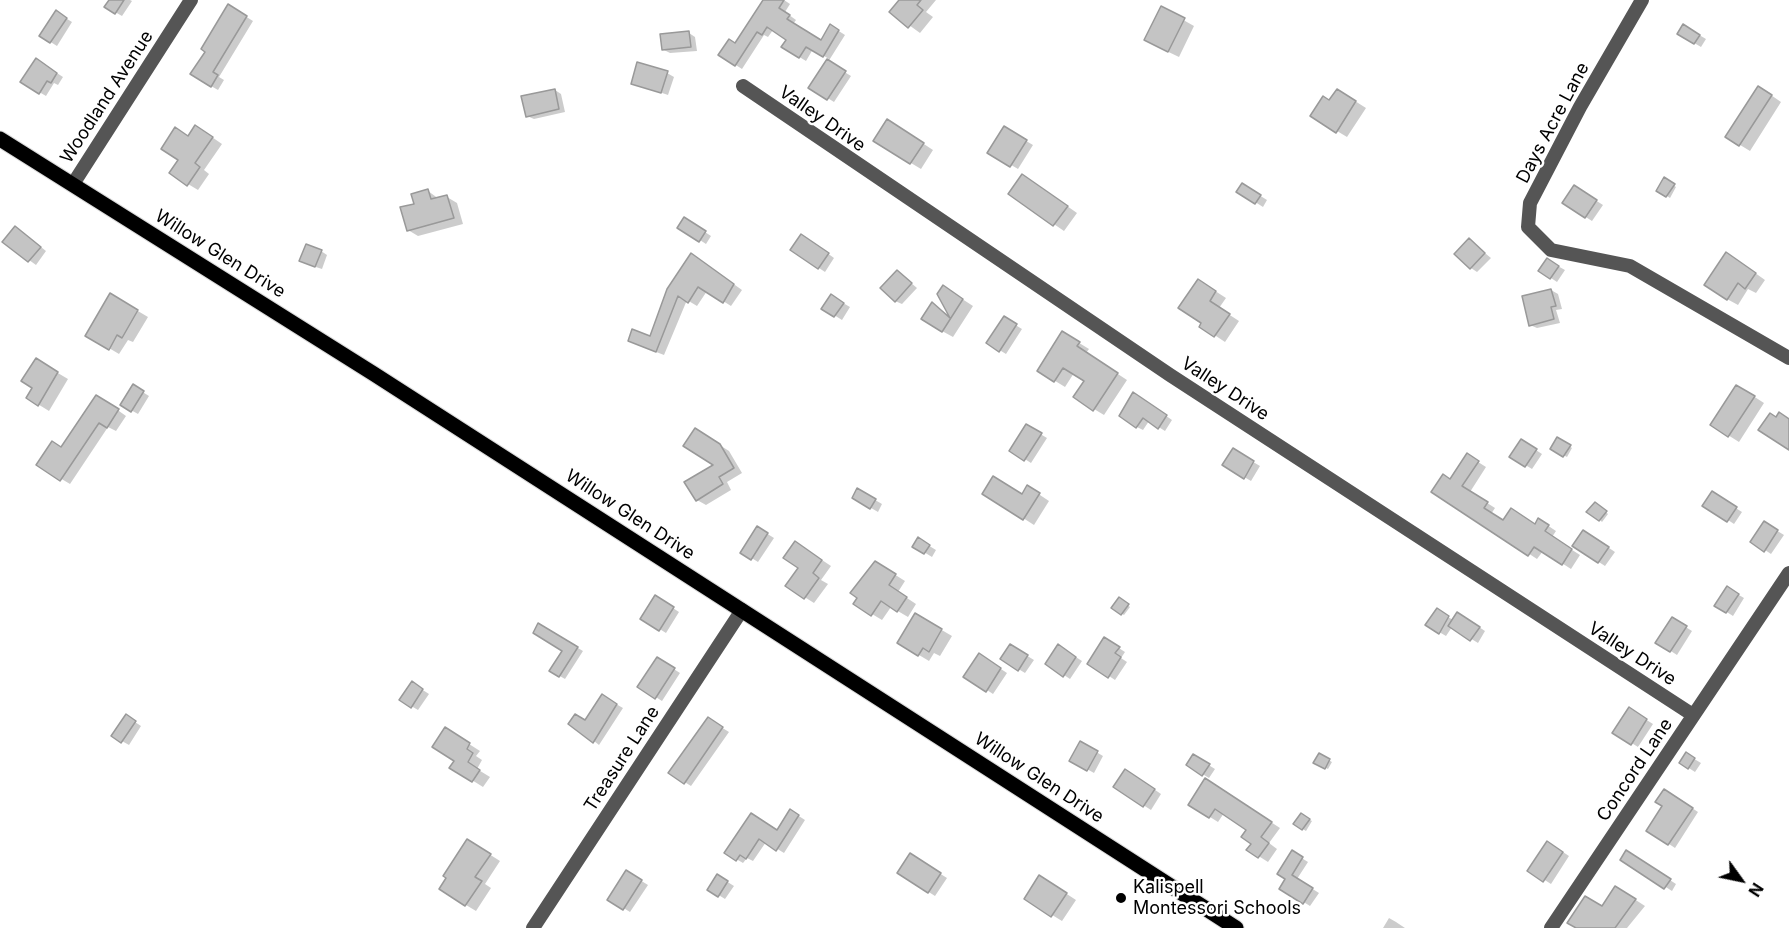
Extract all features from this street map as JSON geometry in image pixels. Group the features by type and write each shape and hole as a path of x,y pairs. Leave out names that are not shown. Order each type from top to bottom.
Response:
{"main road":[{"name":"Willow Glen Drive","path":"0,139 742,610 1236,928"}],"street":[{"name":"Woodland Avenue","path":"72,184 191,0"},
{"name":"Days Acre Lane","path":"1642,0 1580,107 1530,203 1528,226 1551,250 1630,266 1789,358"},
{"name":"Valley Drive","path":"743,86 1170,375 1693,715"},
{"name":"Concord Lane","path":"1551,928 1789,573"},
{"name":"Treasure Lane","path":"533,928 742,610"}],"building":[{"path":"109,0 124,0 115,14 104,7"},
{"path":"763,0 784,0 779,8 790,15 787,19 821,40 830,24 839,30 823,57 806,47 799,58 781,47 786,40 767,27 762,35 757,32 735,66 718,55 729,39 735,43"},
{"path":"899,0 921,0 917,5 923,10 908,28 889,12"},
{"path":"228,4 247,16 213,72 218,75 211,87 190,74 205,52 201,49"},
{"path":"1161,6 1185,18 1168,52 1144,40"},
{"path":"56,10 67,18 50,43 39,36"},
{"path":"1683,24 1700,35 1694,44 1677,34"},
{"path":"689,31 691,47 662,50 660,34"},
{"path":"36,58 57,73 51,83 47,81 39,94 20,82"},
{"path":"827,59 846,71 827,100 808,88"},
{"path":"637,62 668,71 661,93 631,84"},
{"path":"1758,86 1772,95 1739,146 1725,137"},
{"path":"555,89 559,109 526,117 521,96"},
{"path":"1337,89 1356,101 1336,133 1310,116 1323,96 1329,100"},
{"path":"887,119 924,143 910,164 873,141"},
{"path":"195,125 213,137 195,163 200,167 187,186 169,173 178,160 161,149 175,127 188,136"},
{"path":"1004,126 1027,140 1010,167 987,153"},
{"path":"1022,174 1068,206 1053,226 1008,194"},
{"path":"1664,177 1675,184 1666,197 1656,191"},
{"path":"1242,183 1261,195 1255,204 1236,192"},
{"path":"1574,185 1597,200 1585,218 1562,203"},
{"path":"428,189 431,199 447,195 454,218 407,231 400,207 414,204 411,194"},
{"path":"684,217 706,231 699,242 677,228"},
{"path":"15,226 41,247 28,262 2,242"},
{"path":"801,234 829,253 818,269 790,250"},
{"path":"1469,238 1485,253 1470,269 1454,254"},
{"path":"306,244 322,250 315,267 299,261"},
{"path":"1726,252 1756,273 1745,289 1738,283 1727,300 1704,285"},
{"path":"691,253 734,284 723,303 698,287 688,303 678,296 656,352 628,341 632,329 650,336 667,289"},
{"path":"1547,258 1559,266 1550,279 1538,271"},
{"path":"897,270 912,283 895,302 880,288"},
{"path":"1198,279 1216,291 1210,301 1230,314 1214,337 1199,327 1201,323 1178,308"},
{"path":"943,285 963,299 942,332 921,319 932,302 950,318 937,294"},
{"path":"1551,289 1556,306 1551,307 1554,319 1529,326 1522,296"},
{"path":"110,293 138,310 122,338 117,335 109,350 85,336"},
{"path":"831,294 844,303 834,317 821,309"},
{"path":"1004,316 1017,324 999,352 986,343"},
{"path":"1062,331 1080,342 1077,346 1118,373 1093,411 1073,397 1084,381 1063,368 1054,382 1037,371"},
{"path":"36,358 58,372 38,406 26,398 32,388 21,381"},
{"path":"133,384 144,391 131,412 120,405"},
{"path":"1736,385 1755,396 1728,437 1710,425"},
{"path":"1133,392 1167,415 1158,429 1143,418 1136,428 1119,416"},
{"path":"96,395 119,409 107,428 99,423 60,481 36,465 52,441 61,447"},
{"path":"1779,412 1789,419 1789,450 1758,430 1770,413 1776,417"},
{"path":"1026,424 1042,433 1024,461 1009,451"},
{"path":"695,428 720,444 734,468 719,477 723,484 696,501 684,482 713,465 683,446"},
{"path":"1557,437 1571,445 1563,457 1550,449"},
{"path":"1521,439 1537,449 1525,467 1509,457"},
{"path":"1233,448 1254,461 1244,479 1222,465"},
{"path":"1467,453 1479,461 1462,486 1488,502 1484,508 1503,520 1511,508 1535,524 1538,518 1549,525 1545,531 1572,549 1562,565 1534,547 1528,556 1431,492 1443,474 1450,479"},
{"path":"993,476 1022,494 1027,485 1040,493 1023,520 982,494"},
{"path":"857,488 876,499 870,509 852,498"},
{"path":"1712,491 1737,507 1727,522 1702,506"},
{"path":"1595,502 1607,511 1599,521 1586,512"},
{"path":"1764,521 1778,530 1764,552 1750,542"},
{"path":"757,526 768,533 751,560 740,553"},
{"path":"1583,530 1609,547 1598,563 1572,546"},
{"path":"918,537 930,545 924,554 912,547"},
{"path":"795,541 822,560 813,573 819,578 804,599 785,586 798,568 783,558"},
{"path":"875,561 896,574 889,585 907,597 897,612 881,601 871,616 853,604 857,598 850,593"},
{"path":"1727,586 1739,594 1726,613 1714,606"},
{"path":"655,595 674,607 659,631 640,619"},
{"path":"1119,597 1129,604 1121,615 1111,608"},
{"path":"1437,608 1449,616 1439,634 1425,625"},
{"path":"1457,612 1480,627 1470,641 1448,626"},
{"path":"915,613 942,629 929,652 923,648 918,656 897,643"},
{"path":"1672,617 1687,626 1670,652 1655,643"},
{"path":"538,623 578,647 559,677 549,671 562,651 533,633"},
{"path":"1104,637 1120,647 1115,653 1121,657 1108,678 1087,664"},
{"path":"1010,644 1028,655 1018,671 1000,659"},
{"path":"1058,644 1076,657 1063,677 1045,664"},
{"path":"979,653 1001,668 986,692 963,677"},
{"path":"657,657 675,668 655,699 637,687"},
{"path":"412,681 423,689 411,708 399,700"},
{"path":"602,694 617,704 593,743 568,724 575,714 585,720"},
{"path":"1629,707 1647,719 1631,745 1612,733"},
{"path":"126,714 136,721 121,743 111,736"},
{"path":"708,717 723,727 684,784 668,773"},
{"path":"445,727 470,743 467,749 473,753 468,762 480,770 472,782 449,768 454,761 432,747"},
{"path":"1080,741 1098,751 1087,771 1069,761"},
{"path":"1686,752 1695,758 1688,769 1679,763"},
{"path":"1319,753 1330,759 1325,769 1313,763"},
{"path":"1193,754 1210,764 1202,776 1186,765"},
{"path":"1125,769 1155,789 1143,807 1113,787"},
{"path":"1205,778 1272,822 1261,837 1269,843 1258,858 1246,850 1251,844 1241,837 1246,830 1215,809 1209,818 1188,805"},
{"path":"1664,789 1693,808 1668,845 1646,831 1662,806 1655,802"},
{"path":"790,809 799,815 776,851 759,839 746,859 740,855 736,861 724,853 751,813 777,830"},
{"path":"1301,813 1310,819 1302,830 1293,824"},
{"path":"467,839 491,854 475,877 482,881 465,906 439,889 446,878 443,876"},
{"path":"1547,841 1563,852 1543,882 1527,871"},
{"path":"1292,850 1303,857 1292,875 1313,888 1303,904 1279,889 1285,879 1277,874"},
{"path":"1626,850 1671,879 1664,889 1620,860"},
{"path":"910,853 941,873 928,893 897,873"},
{"path":"626,870 642,880 623,910 607,900"},
{"path":"717,874 728,881 718,897 707,890"},
{"path":"1039,875 1067,893 1051,917 1024,899"},
{"path":"1615,886 1636,899 1615,928 1576,928 1567,923 1585,896 1602,906"}],"place":[{"name":"Kalispell Montessori Schools","path":"1121,898"}]}
